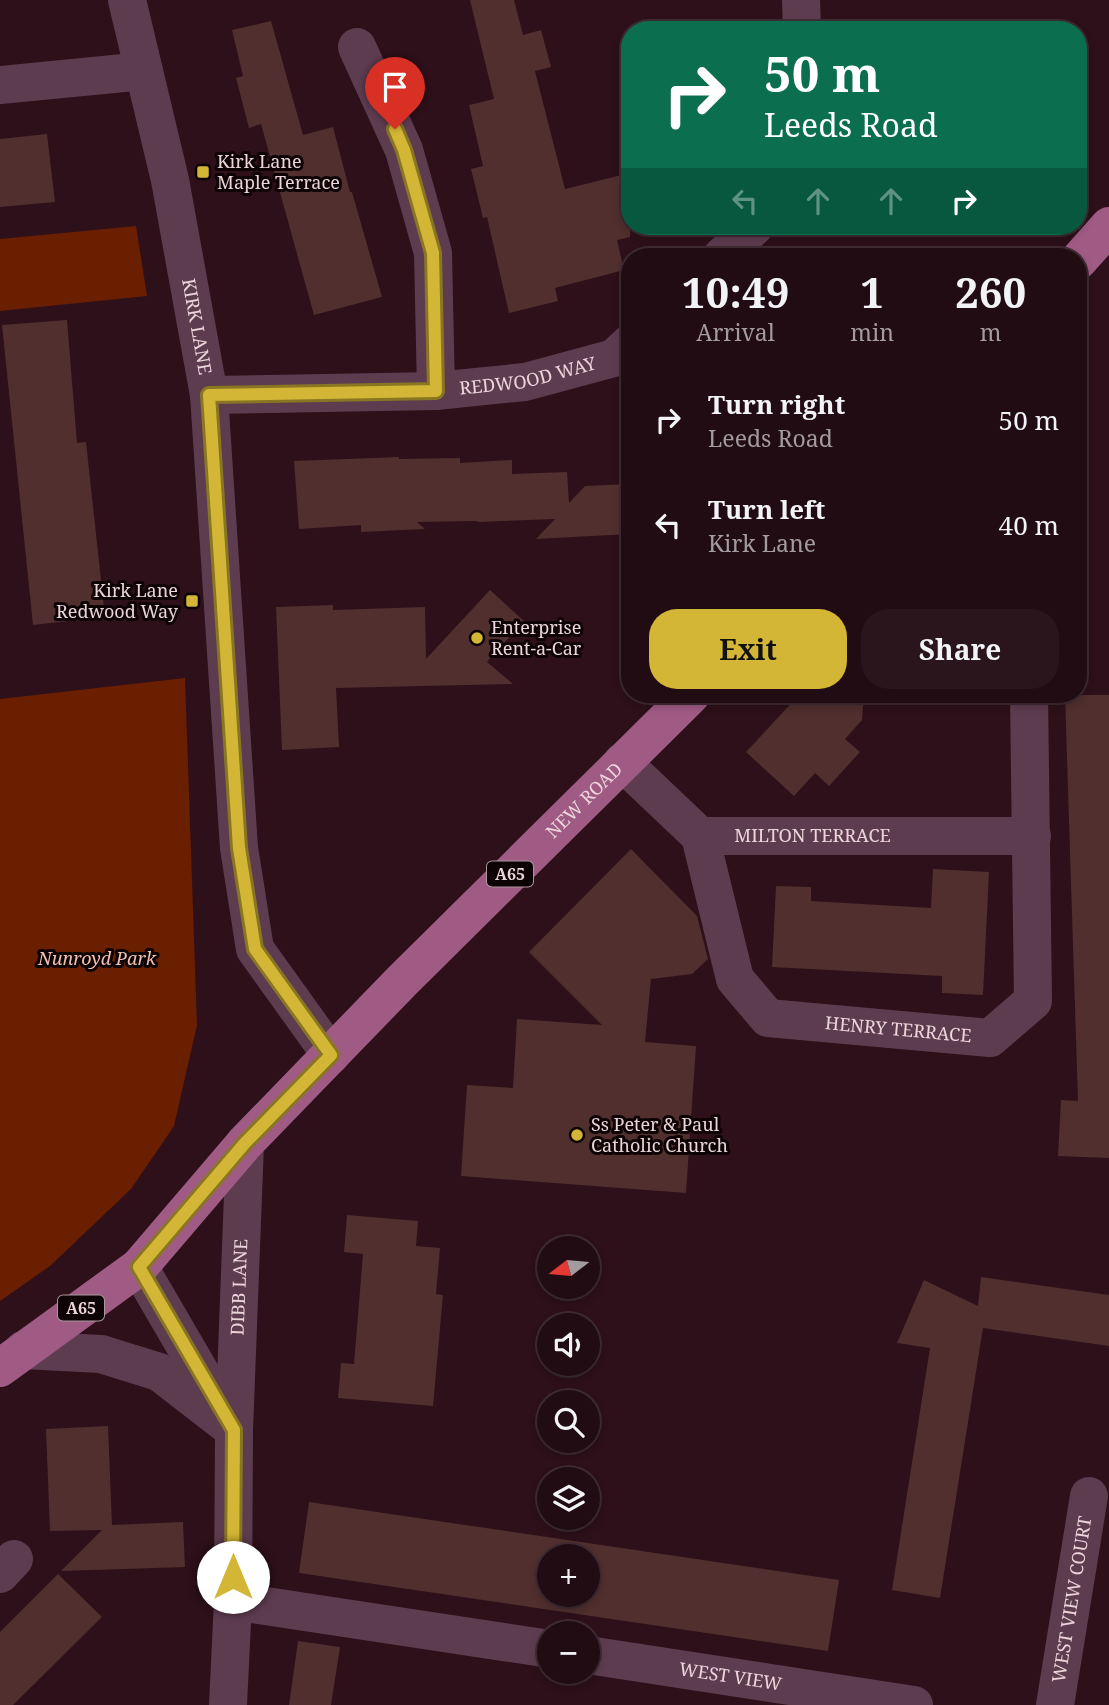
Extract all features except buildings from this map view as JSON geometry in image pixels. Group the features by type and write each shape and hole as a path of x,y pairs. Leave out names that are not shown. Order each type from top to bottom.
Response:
{"main road":[{"path":"1087,251 1109,226"},
{"name":"NEW ROAD","path":"331,1055 683,703"},
{"name":"A65","path":"11,1359 139,1267 245,1143 331,1055"}],"street":[{"name":"KIRK LANE","path":"127,0 170,180 209,395 239,848 255,949 331,1055"},
{"path":"801,0 802,21"},
{"path":"358,47 404,150 433,253 436,391"},
{"path":"0,85 144,71"},
{"path":"731,248 745,235"},
{"name":"REDWOOD WAY","path":"209,395 436,391 525,382 614,358 621,351"},
{"name":"HENRY TERRACE","path":"700,836 735,979 768,1018 990,1038 1034,1001 1030,703"},
{"path":"622,762 700,836"},
{"name":"MILTON TERRACE","path":"700,836 1032,835"},
{"name":"DIBB LANE","path":"228,1705 233,1601 234,1430 245,1143"},
{"path":"139,1267 234,1430"},
{"path":"11,1359 101,1354 159,1372 234,1430"},
{"name":"WEST VIEW COURT","path":"1055,1705 1089,1496"},
{"path":"233,1601 537,1648"},
{"name":"WEST VIEW","path":"600,1657 914,1705"}],"green space":[{"path":"136,226 147,296 0,311 0,239"},
{"name":"Nunroyd Park","path":"185,678 197,1025 174,1126 131,1189 50,1266 0,1301 0,699"}],"place":[{"name":"Kirk Lane Maple Terrace","path":"203,172"},
{"name":"Kirk Lane Redwood Way","path":"192,601"},
{"name":"Enterprise Rent-a-Car","path":"477,638"},
{"name":"Ss Peter & Paul Catholic Church","path":"577,1135"}],"route":[{"path":"233,1577 234,1430 139,1267 245,1143 331,1055 255,949 239,848 209,395 436,391 433,253 404,150 395,129"}]}
